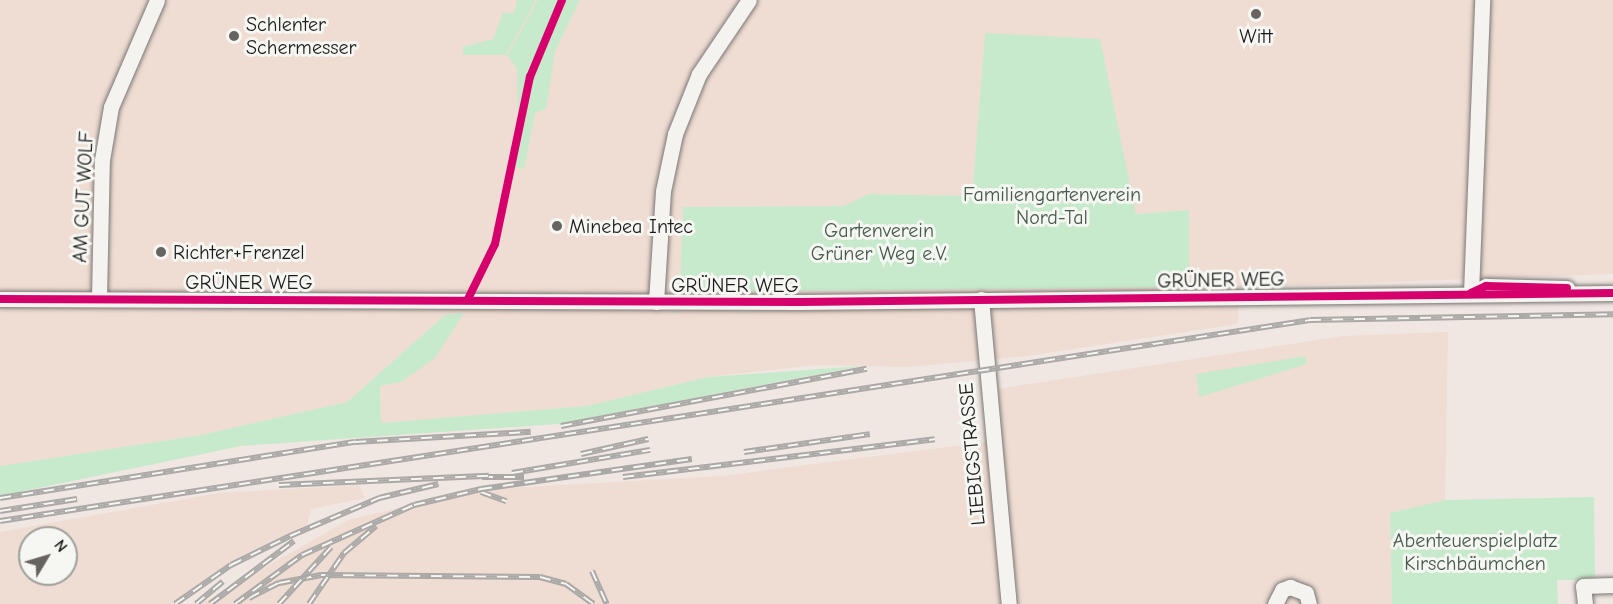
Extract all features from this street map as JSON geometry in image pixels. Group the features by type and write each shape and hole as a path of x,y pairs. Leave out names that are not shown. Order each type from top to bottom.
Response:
{"street":[{"name":"AM GUT WOLF","path":"99,298 102,160 111,107 157,0"},
{"path":"656,302 662,201 675,134 699,74 749,0"},
{"path":"1471,293 1482,0"},
{"name":"GRÜNER WEG","path":"0,299 656,302 1471,293 1486,286 1571,288 1587,293 1613,293"},
{"name":"LIEBIGSTRASSE","path":"981,299 1009,604"},
{"path":"1585,604 1583,586 1613,585"},
{"path":"1275,604 1282,590 1290,586 1306,593 1309,604"}],"shaded area":[{"path":"0,0 1613,0 1613,274 1238,287 1238,324 1027,356 908,367 816,365 708,377 588,406 381,423 380,386 401,382 464,314 445,315 347,402 201,435 0,466","holes":["985,33 1136,214 1189,210 1189,287 680,292 683,207 843,206 870,194 972,196"]},
{"path":"1448,332 1445,500 1390,513 1392,604 201,604 348,520 473,490 722,476 1001,440 997,389 1343,336"},
{"path":"359,485 365,498 311,509 307,525 245,554 171,604 0,604 0,532 18,529 18,586 78,586 78,526 34,526 219,493"}],"green space":[{"path":"517,0 536,0 506,55 463,55 463,47 493,39 503,12 514,14"},
{"path":"538,0 580,0 555,51 546,109 535,113 524,169 510,166 518,130 517,68 507,56"},
{"name":"Familiengartenverein Nord-Tal","path":"985,33 1100,39 1136,214 1189,210 1189,287 680,292 683,207 843,206 869,194 972,196"},
{"path":"464,313 435,358 401,382 380,386 381,423 587,406 708,377 862,366 558,424 241,446 0,496 0,466 201,435 347,402 445,315"},
{"path":"1305,356 1307,364 1199,397 1196,374"},
{"name":"Abenteuerspielplatz Kirschbäumchen","path":"1594,497 1595,580 1557,580 1558,604 1392,604 1390,513 1445,500"}],"railway":[{"path":"0,521 1310,320 1613,314"},
{"path":"561,426 867,369"},
{"path":"0,498 355,442 531,432"},
{"path":"744,452 870,434"},
{"path":"581,454 648,439"},
{"path":"623,477 935,439"},
{"path":"512,473 650,450"},
{"path":"235,604 302,555 414,505 481,489 692,459"},
{"path":"279,485 489,476"},
{"path":"482,477 524,477"},
{"path":"175,604 231,565 290,536 379,498 438,484"},
{"path":"481,492 506,501"},
{"path":"0,511 77,499"},
{"path":"309,604 344,553 376,526"},
{"path":"210,604 294,541"},
{"path":"279,604 331,547"},
{"path":"592,571 607,604"},
{"path":"249,598 279,583 321,575 540,577 566,584 594,604"},
{"path":"196,604 223,581"}],"cycle path":[{"path":"468,299 495,244 530,77 562,0"},
{"path":"1471,293 1486,286 1567,288"},
{"path":"0,299 799,302 1613,293"}],"place":[{"name":"Witt","path":"1256,14"},
{"name":"Schlenter Schermesser","path":"234,36"},
{"name":"Minebea Intec","path":"557,226"},
{"name":"Richter+Frenzel","path":"161,252"}],"park label":[{"name":"Gartenverein Grüner Weg e.V.","path":"879,242"}]}
